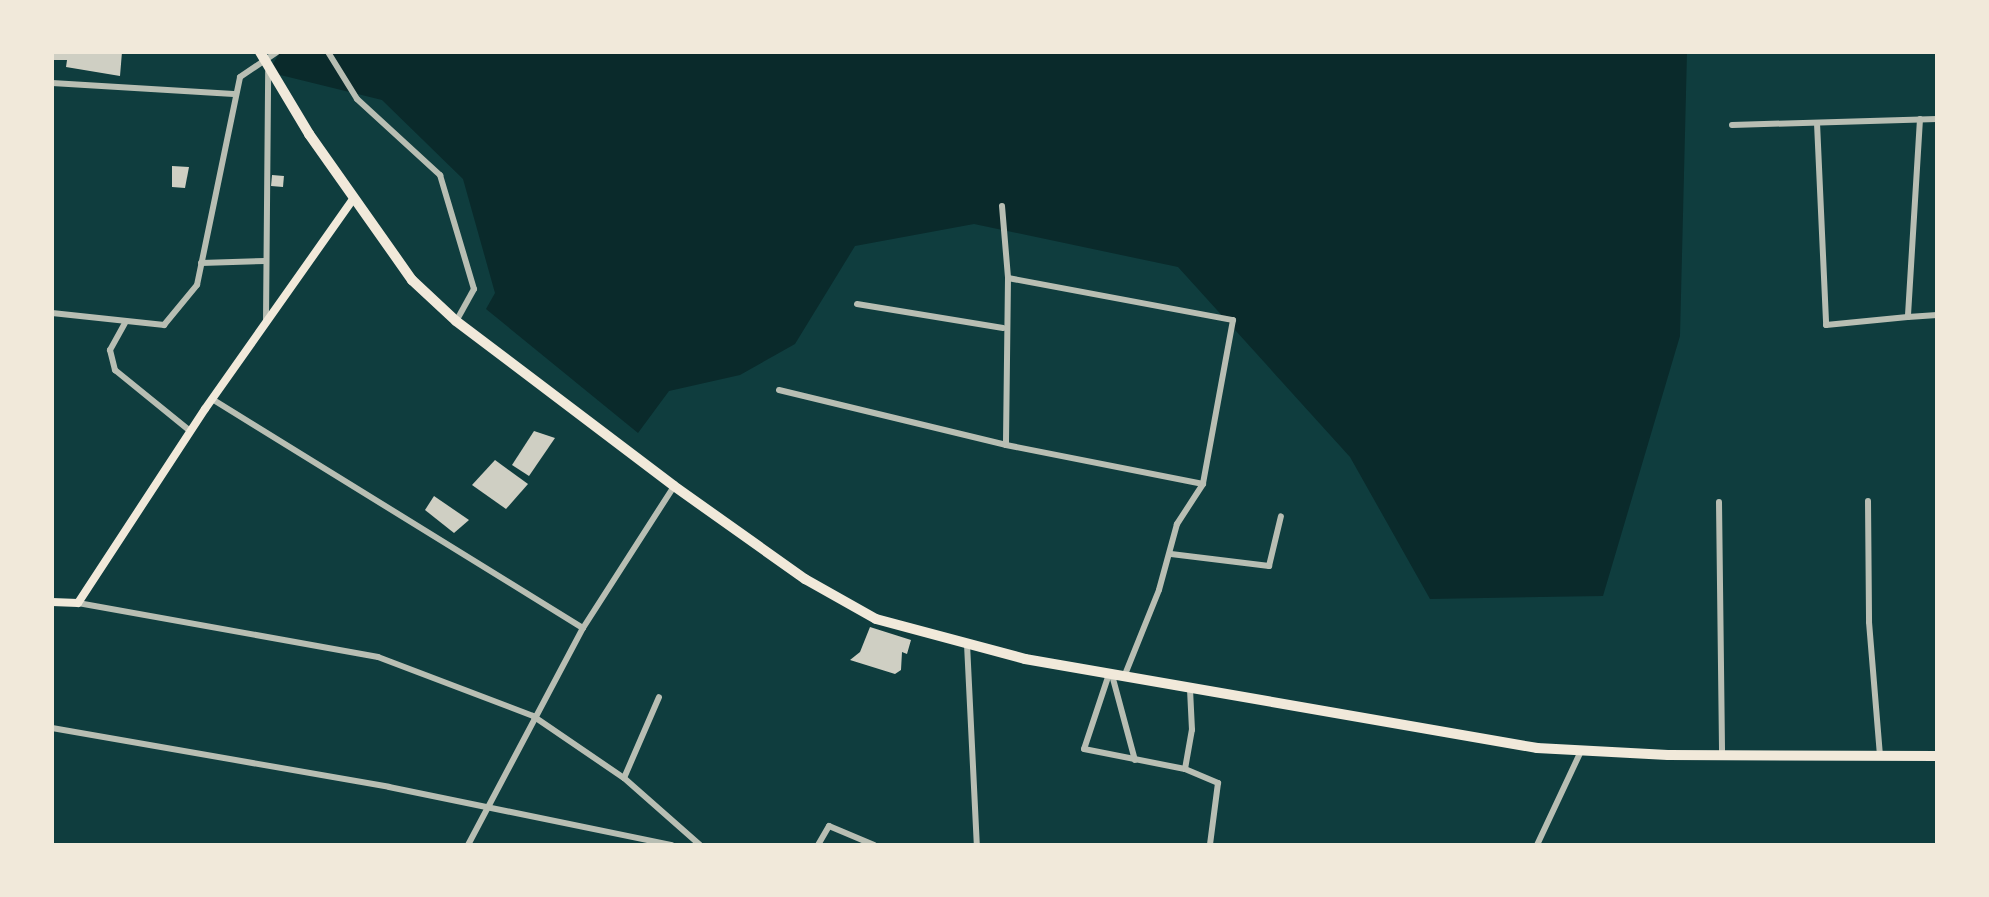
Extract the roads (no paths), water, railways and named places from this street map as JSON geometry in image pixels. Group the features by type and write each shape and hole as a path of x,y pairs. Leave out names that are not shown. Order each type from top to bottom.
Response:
{"highway":[{"path":"260,52 354,198 412,280 456,321 674,486 837,600 876,619 967,644 1124,677 1580,753 1937,756"}],"main road":[{"path":"52,602 78,603 190,431 354,198"}],"street":[{"path":"266,320 268,67 277,52"},
{"path":"328,52 357,99 440,175 474,289 456,321"},
{"path":"52,313 164,325 197,285 234,94 240,77 268,67"},
{"path":"52,83 234,94"},
{"path":"1908,317 1920,119"},
{"path":"1732,125 1937,119"},
{"path":"1817,123 1826,325 1937,315"},
{"path":"1002,206 1008,278 1003,328 1006,445"},
{"path":"201,263 265,261"},
{"path":"1008,278 1233,320 1203,484 1177,524 1171,554 1124,677"},
{"path":"857,304 1003,328"},
{"path":"125,323 110,350 115,370 190,431"},
{"path":"779,390 1006,445 1203,484"},
{"path":"212,399 583,628"},
{"path":"468,845 533,716 583,628 674,486"},
{"path":"1868,501 1869,622 1880,757"},
{"path":"1719,502 1722,752"},
{"path":"1171,554 1269,566 1281,516"},
{"path":"78,603 378,657 533,716 624,778 700,845"},
{"path":"967,644 977,845"},
{"path":"1110,674 1135,760"},
{"path":"1110,674 1084,749 1185,769 1218,783 1210,845"},
{"path":"1185,769 1192,730 1190,689"},
{"path":"624,778 659,697"},
{"path":"52,728 672,845"},
{"path":"1537,845 1580,753"},
{"path":"818,845 826,826 874,845"}],"water":[{"path":"280,52 1687,52 1680,336 1603,596 1430,599 1350,457 1178,267 974,224 855,246 795,344 740,375 669,391 638,433 486,309 495,293 463,179 382,100 268,72"}]}
